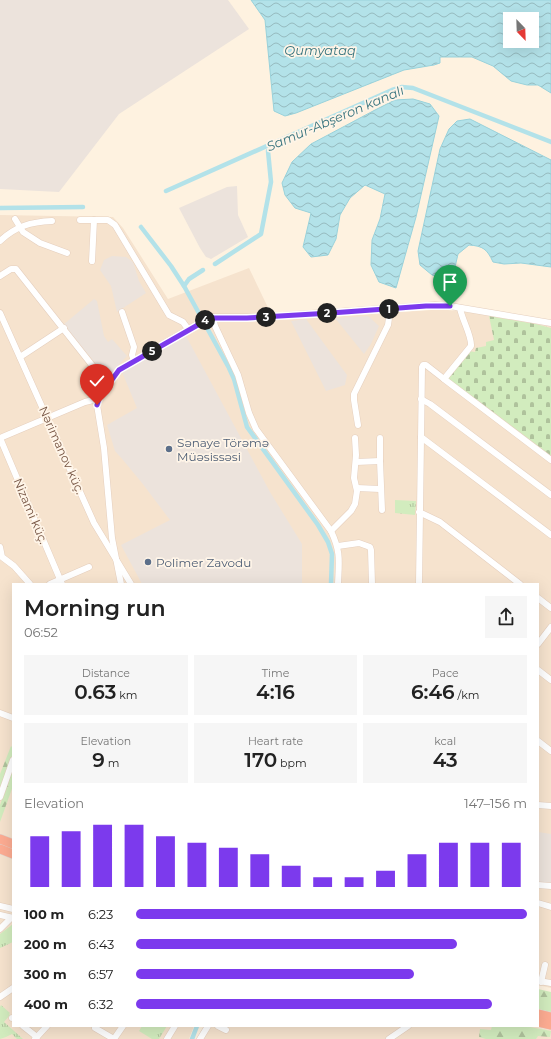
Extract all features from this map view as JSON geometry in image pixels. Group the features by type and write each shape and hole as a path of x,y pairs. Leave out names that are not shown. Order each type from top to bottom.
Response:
{"highway":[{"path":"0,849 12,854"},
{"path":"539,1014 551,1017"},
{"path":"539,1022 551,1025"}],"street":[{"path":"15,219 23,232 34,239 66,253"},
{"path":"80,220 108,220 115,225 169,315 184,322 188,329"},
{"path":"92,262 94,220"},
{"path":"0,241 14,229 19,227 38,222 52,221"},
{"path":"0,276 11,269 16,269 99,374 109,383"},
{"path":"121,583 112,538 104,448 97,405 109,383 119,370 188,329 210,318 261,317 435,305 551,323"},
{"path":"444,379 472,344 462,319 460,308"},
{"path":"358,425 354,394 388,326 388,309"},
{"path":"122,312 134,347 132,355 134,361"},
{"name":"Nərimanov küç.","path":"0,313 94,523 130,583"},
{"path":"210,318 238,375 249,413 256,429 331,531 338,546 339,553 338,583"},
{"path":"20,357 64,328"},
{"path":"419,583 422,399 421,371 423,365 426,365 551,460"},
{"path":"422,399 551,495"},
{"path":"0,438 85,402 93,400 98,401"},
{"path":"421,437 551,535"},
{"name":"Nizami küç.","path":"0,438 61,582"},
{"path":"331,531 354,507 357,488 354,478 356,462 355,438"},
{"path":"380,438 380,489 382,510"},
{"path":"356,462 380,461"},
{"path":"357,488 380,489"},
{"path":"419,512 440,522 519,583"},
{"path":"338,546 359,543 370,547 372,583"},
{"path":"0,547 2,557 14,566 29,583"},
{"path":"61,582 89,567"},
{"path":"539,599 551,608"},
{"path":"539,643 551,627"},
{"path":"539,671 551,680"},
{"path":"0,713 12,718"},
{"path":"539,742 551,751"},
{"path":"0,797 12,763"},
{"path":"539,806 551,806"},
{"path":"0,836 7,842"},
{"path":"539,885 551,886"},
{"path":"539,903 551,907"},
{"path":"0,906 12,910"},
{"path":"0,915 12,918"},
{"path":"0,929 12,918"},
{"path":"545,965 540,981 551,984"},
{"path":"0,997 12,989"},
{"path":"24,1027 36,1038 46,1027"},
{"path":"95,1028 114,1039 122,1027"},
{"path":"167,1039 174,1027"},
{"path":"200,1039 207,1027"},
{"path":"220,1027 226,1030"},
{"path":"389,1039 407,1027"}],"shaded area":[{"path":"0,0 228,0 249,29 119,114 59,192 0,189"},
{"path":"237,186 238,215 248,237 211,259 206,257 200,248 179,208 227,187"},
{"path":"0,215 113,217 123,228 168,299 249,268 274,320 448,310 490,315 551,326 551,988 539,985 539,583 12,583 12,839 0,835"},
{"path":"112,256 126,257 133,262 139,281 146,293 117,312 111,286 100,270 104,260"},
{"path":"94,299 97,301 104,336 108,342 112,339 127,356 107,377 63,325"},
{"path":"368,316 379,326 371,344 364,354 335,318"},
{"path":"306,319 347,375 345,385 326,391 291,321"},
{"path":"186,336 270,492 302,544 302,583 141,583 121,545 170,520 115,451 107,425 137,408 122,372"},
{"path":"539,832 551,834 551,884 539,883"},
{"path":"0,852 12,857 12,1027 194,1027 189,1039 0,1039"},
{"path":"204,1027 537,1027 551,1030 551,1039 198,1039"}],"green space":[{"path":"489,316 551,328 551,458 448,379 455,367 469,351 475,352 476,348 486,346 486,342 494,340"},
{"path":"395,500 416,501 415,515 395,513"},
{"path":"11,746 12,756 0,789 0,774"},
{"path":"12,770 12,789 0,822 0,805"},
{"path":"12,925 12,942 0,948 0,934"},
{"path":"539,989 551,992 551,1012 539,1009"},
{"path":"1,1005 10,1013 4,1022 23,1039 17,1039 12,1034 0,1039"},
{"path":"141,1027 166,1027 159,1039 152,1039 139,1031"},
{"path":"492,1027 530,1027 551,1031 550,1037 538,1036 536,1039 486,1039 479,1037 480,1029 491,1030"}],"water":[{"name":"Qumyataq","path":"251,0 551,0 551,93 538,85 527,85 511,81 493,66 472,57 440,57 440,63 404,70 296,113 285,116 274,111 265,20"},
{"path":"413,99 430,104 439,116 416,217 396,288 379,282 371,265 372,240 380,219 385,194 365,185 350,198 340,215 336,239 328,255 311,257 303,247 311,213 295,208 285,195 282,183 292,162 311,144 395,100"},
{"path":"470,119 551,160 551,267 521,263 504,264 493,262 489,254 484,249 478,246 469,245 458,254 453,276 446,279 432,275 420,265 418,251 440,149 449,129 457,121"}],"waterway":[{"name":"Samur-Abşeron kanalı","path":"166,191 392,90 402,87 413,88 551,142"},
{"path":"215,264 261,234 271,182 268,151"},
{"path":"0,208 83,207"},
{"name":"Samur-Abşeron kanalı","path":"141,227 171,266 184,286 229,368 234,379 247,427 318,525 328,542 332,554 331,583"},
{"path":"184,286 189,279 203,270"},
{"name":"Samur-Abşeron kanalı","path":"192,1039 197,1027"}],"place":[{"name":"Sənaye Törəmə Müəsissəsi","path":"169,449"},
{"name":"Polimer Zavodu","path":"148,562"}],"route":[{"path":"97,405 100,396 119,370 207,318 247,318 435,305 450,306"}]}
